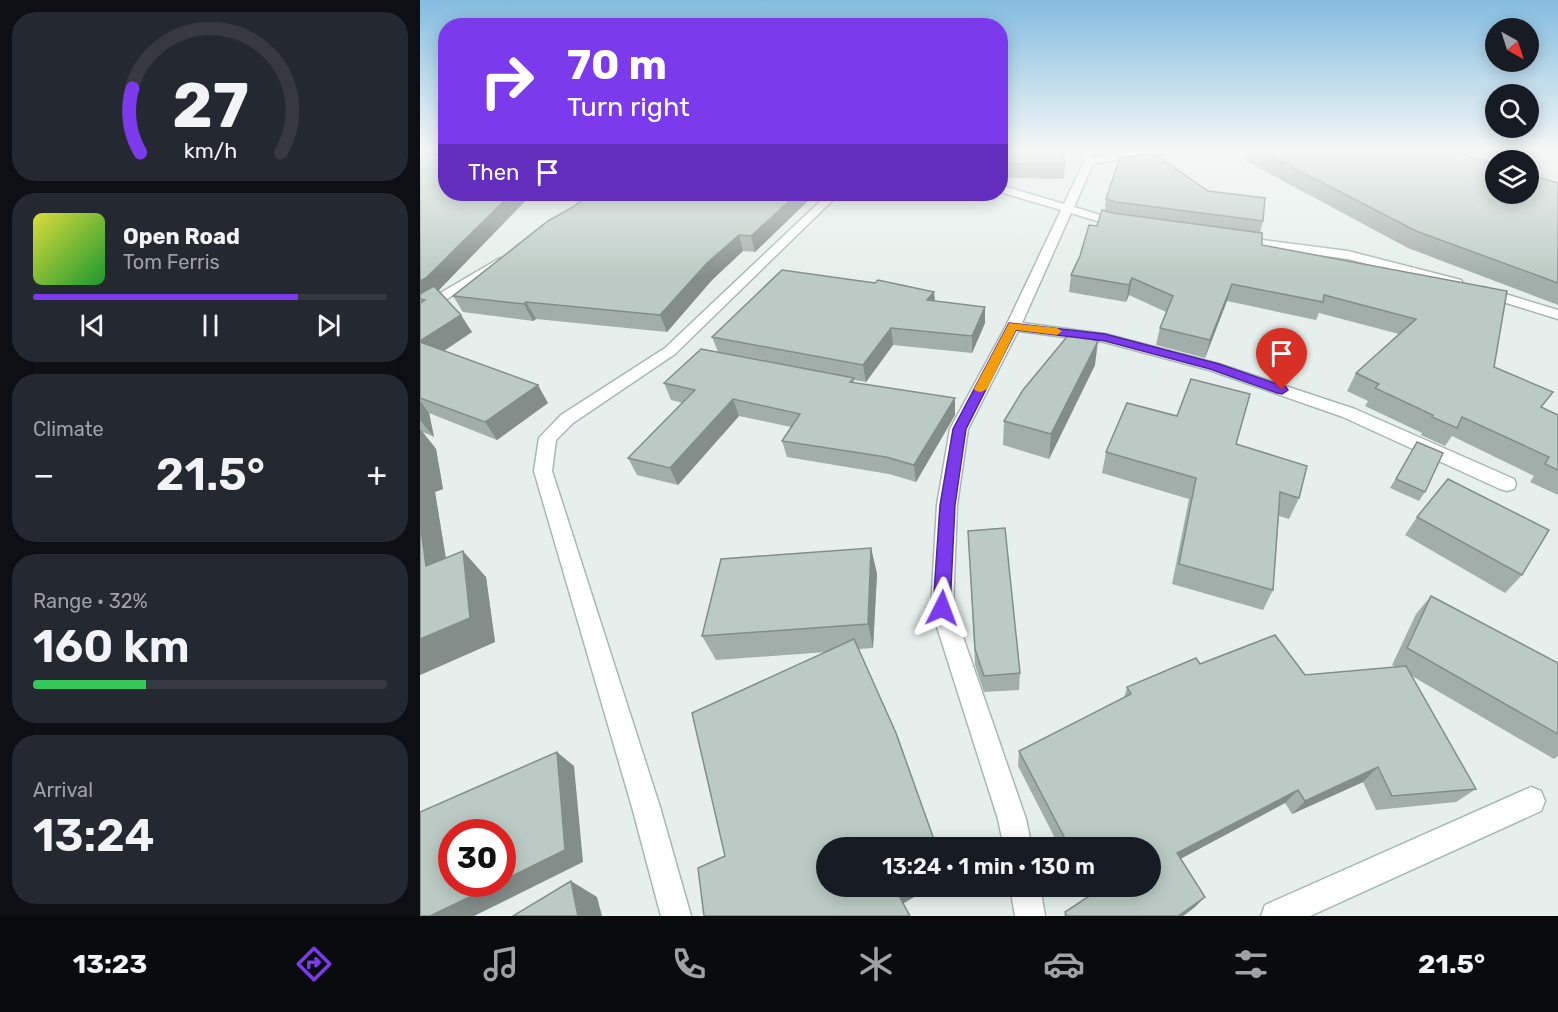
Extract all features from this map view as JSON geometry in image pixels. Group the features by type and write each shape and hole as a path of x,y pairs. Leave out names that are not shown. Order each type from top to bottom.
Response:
{"street":[{"path":"1013,192 1068,207 1111,223 1132,226"},
{"path":"1016,837 1012,819 942,608 947,505 964,409 1013,326 1074,192"},
{"path":"676,916 646,807 543,471 548,438 567,419 670,351 827,201"},
{"path":"1223,239 1348,255 1457,284 1558,315"},
{"path":"420,310 515,252"},
{"path":"1013,326 1105,338 1215,367 1349,413 1507,484"},
{"path":"670,351 693,355"},
{"path":"1276,916 1531,801"},
{"path":"1027,897 1030,916"}],"building":[{"path":"420,192 438,192 438,201 504,201 426,278 420,281"},
{"path":"1108,192 1214,192 1265,198 1263,221 1106,199"},
{"path":"1340,192 1485,192 1485,204 1539,204 1539,192 1558,192 1558,283 1416,231"},
{"path":"580,201 789,201 751,236 739,235 707,263 660,315 453,296 548,221"},
{"path":"1102,210 1262,233 1262,245 1507,291 1494,367 1553,392 1541,407 1558,415 1558,470 1545,464 1549,457 1462,417 1457,428 1375,388 1379,384 1356,373 1416,319 1324,295 1323,302 1232,284 1210,340 1160,328 1173,296 1132,278 1129,285 1071,275 1080,256 1089,225 1097,226"},
{"path":"782,270 875,283 878,280 934,292 927,300 985,307 972,336 891,328 863,365 712,337"},
{"path":"434,286 461,315 420,341 420,303 425,300 420,299 420,294"},
{"path":"1070,333 1098,341 1051,434 1004,421 1023,390"},
{"path":"420,342 538,385 485,422 420,398"},
{"path":"701,349 854,378 850,382 955,398 914,465 886,457 782,441 800,414 733,399 670,468 628,458 695,390 664,383"},
{"path":"1191,379 1250,394 1236,444 1307,466 1299,498 1280,492 1273,590 1179,564 1196,478 1106,452 1127,403 1177,416"},
{"path":"1417,442 1443,453 1425,492 1396,479"},
{"path":"1448,479 1549,530 1522,575 1417,517"},
{"path":"420,522 426,566 463,551 470,618 420,639"},
{"path":"1005,528 1020,673 984,676 975,649 968,531"},
{"path":"871,548 868,624 702,636 721,559"},
{"path":"1431,596 1558,663 1558,734 1407,648"},
{"path":"1275,635 1305,675 1406,666 1476,789 1392,796 1378,767 1305,801 1298,790 1177,853 1205,897 1178,916 1067,916 1065,912 1088,897 1161,897 1161,837 1064,837 1019,751 1131,694 1127,687 1196,658 1200,664"},
{"path":"854,639 896,733 933,837 816,837 816,897 900,897 910,916 704,916 698,868 725,856 692,713"},
{"path":"557,752 565,850 516,874 516,819 438,819 438,897 470,897 430,916 420,916 420,812"},
{"path":"571,881 578,916 513,916"}],"slow traffic":[{"path":"981,389 1013,326 1057,331"}],"route":[{"path":"942,608 947,505 959,429 1013,326 1105,338 1215,367 1282,390"}]}
